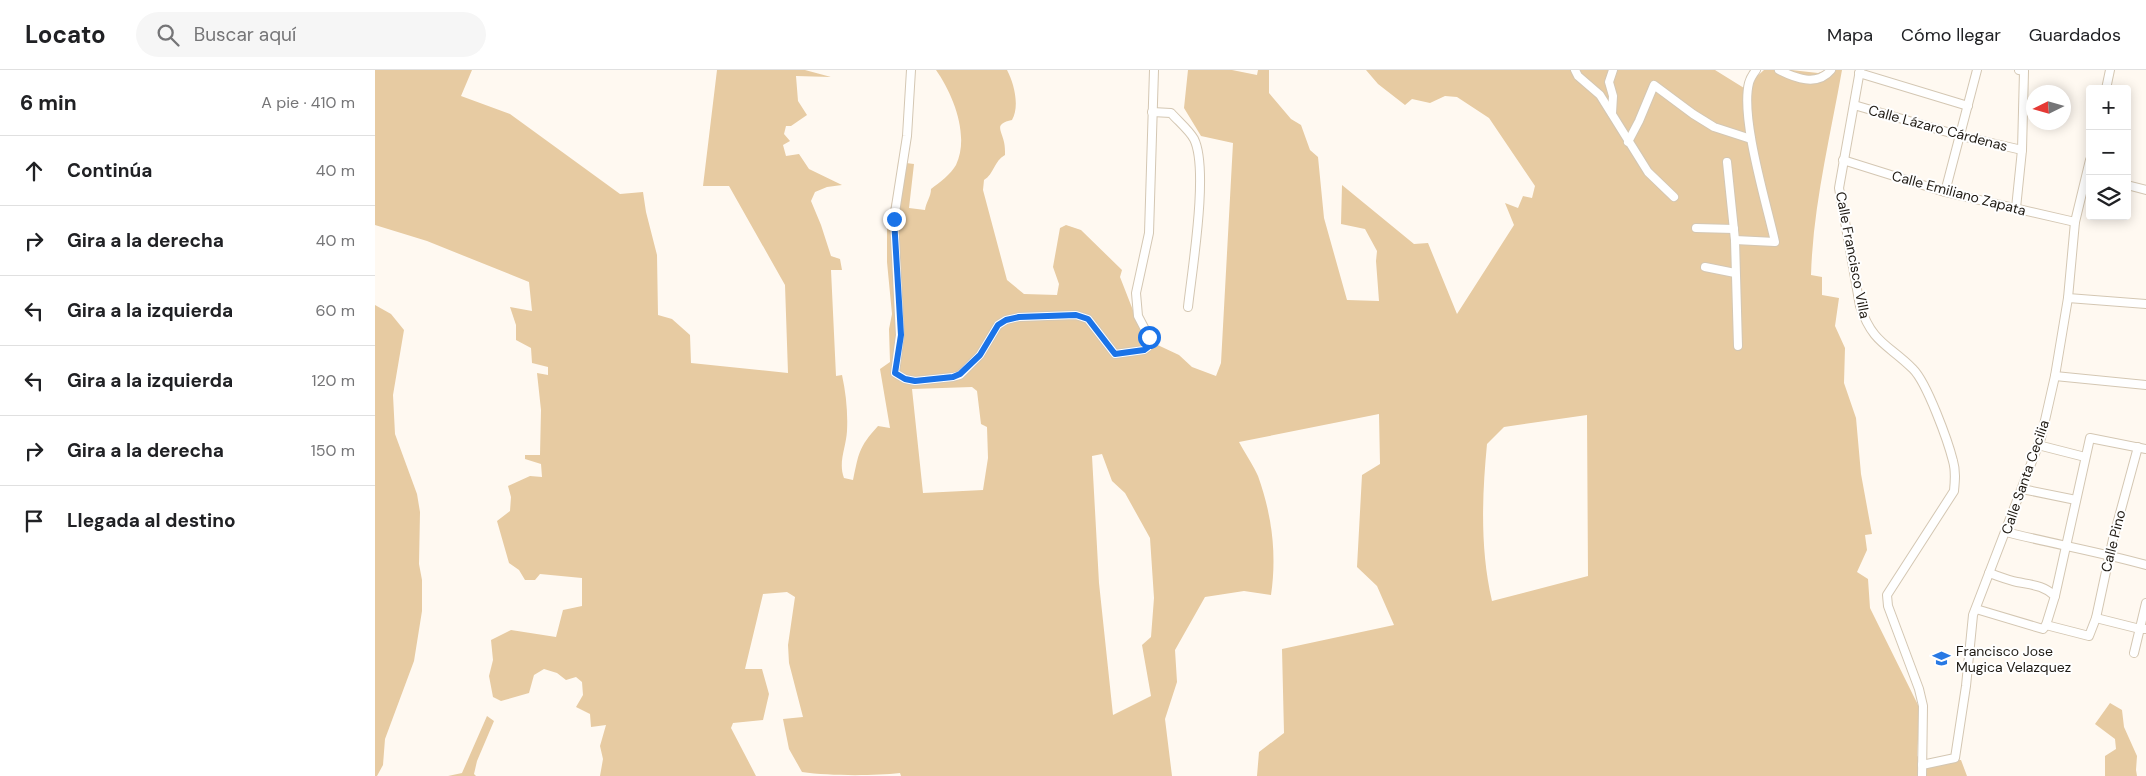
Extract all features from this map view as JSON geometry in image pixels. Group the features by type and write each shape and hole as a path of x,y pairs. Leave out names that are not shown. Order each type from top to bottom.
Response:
{"street":[{"path":"911,70 907,136 894,219 901,335 895,373 905,379 915,381 953,377 960,374 980,355 998,325 1006,320 1019,317 1076,315 1088,319 1115,354 1144,350 1148,347 1149,337 1138,316 1137,293 1149,233 1155,70"},
{"path":"1575,70 1578,76 1600,96 1613,113 1628,142 1648,172 1674,197"},
{"path":"1613,70 1609,82 1613,96 1613,113"},
{"path":"1735,240 1775,242 1751,139 1748,84 1756,70"},
{"path":"1779,70 1801,80 1816,79 1828,75 1831,70"},
{"path":"1945,192 1977,70"},
{"path":"2107,85 2110,70"},
{"path":"2016,208 2022,150 2022,71"},
{"path":"1859,72 1968,106"},
{"name":"Calle Francisco Villa","path":"1859,72 1839,188 1860,306 1866,324 1876,338 1915,370 1927,391 1953,461 1955,479 1954,491 1887,595 1888,606 1919,689 1923,706 1922,776"},
{"path":"1628,142 1654,85 1693,114 1714,126 1751,139"},
{"name":"Calle Lázaro Cárdenas","path":"1853,105 1961,136 2022,150"},
{"path":"1152,112 1171,113 1193,138 1199,155 1197,220 1188,307"},
{"name":"Calle Emiliano Zapata","path":"1843,160 1945,192 2075,222"},
{"path":"1727,162 1735,240 1737,346"},
{"name":"Calle Santa Cecilia","path":"1922,765 1955,758 1976,608 2038,445 2055,376 2068,298 2075,222 2086,182"},
{"path":"2131,186 2146,190"},
{"path":"1696,228 1733,230"},
{"path":"1705,267 1735,273"},
{"path":"2068,298 2146,304"},
{"path":"2055,376 2146,385"},
{"path":"1976,608 2043,629 2055,596 2090,438 2142,448"},
{"path":"2038,445 2085,457"},
{"name":"Calle Pino","path":"2046,625 2089,636 2096,618 2109,555 2142,448"},
{"path":"2022,490 2076,500"},
{"path":"2006,532 2146,565"},
{"path":"1989,573 2016,582 2045,588 2057,586"},
{"path":"2045,588 2055,596"},
{"path":"2134,653 2143,629 2146,603"},
{"path":"2096,618 2143,629"}],"shaded area":[{"path":"375,70 472,70 461,96 510,114 620,194 643,192 657,255 658,315 672,319 690,335 691,363 788,373 785,285 729,186 703,186 717,70 805,70 831,77 796,76 798,101 807,115 791,126 786,126 784,134 790,141 783,145 786,156 799,154 809,169 842,185 827,187 815,192 811,201 831,256 840,259 842,270 831,270 836,376 842,375 847,410 847,431 842,472 844,478 853,480 858,457 867,440 878,426 890,428 880,369 890,362 889,329 892,314 887,262 887,224 897,180 898,162 914,164 909,208 925,210 931,189 951,172 960,154 961,141 958,116 948,91 936,70 1007,70 1012,81 1016,108 1012,120 1003,123 1000,128 1005,155 998,161 984,180 983,190 1007,280 1024,294 1057,295 1059,284 1053,267 1060,228 1066,225 1081,230 1122,270 1120,277 1147,340 1179,355 1192,367 1216,376 1221,363 1233,143 1201,136 1184,108 1188,70 1232,70 1257,75 1258,70 1269,70 1269,93 1291,119 1301,125 1310,150 1318,157 1324,218 1347,300 1379,301 1377,251 1365,229 1341,224 1342,185 1414,244 1428,243 1457,314 1514,225 1505,203 1518,208 1523,196 1532,198 1535,186 1489,118 1457,97 1445,96 1430,103 1412,99 1405,105 1378,84 1366,70 1715,70 1744,88 1764,70 1818,73 1826,70 1842,70 1815,223 1811,275 1822,277 1822,295 1839,298 1835,326 1845,348 1844,383 1856,418 1861,474 1872,534 1865,535 1867,550 1857,572 1868,579 1870,608 1918,705 1917,756 1927,762 1961,760 1967,776 1257,776 1259,752 1284,733 1282,649 1394,625 1377,586 1357,567 1362,475 1380,464 1379,414 1239,442 1258,476 1267,505 1273,550 1271,595 1244,591 1205,597 1175,650 1177,682 1165,719 1172,776 901,776 900,773 851,775 802,772 789,749 783,719 803,717 789,663 788,645 795,597 787,592 763,594 745,669 762,669 769,694 763,720 733,723 731,728 756,776 600,776 603,759 600,746 606,725 591,727 590,714 576,707 583,695 582,682 576,677 566,680 557,673 544,669 534,675 529,693 501,701 493,697 489,676 493,660 491,640 511,630 556,637 563,610 582,606 582,578 540,574 535,580 525,580 519,570 509,563 497,521 510,511 511,497 508,486 530,476 542,477 541,464 525,459 525,455 540,455 541,410 537,373 548,375 548,367 532,363 531,348 516,340 516,325 510,307 532,311 529,282 427,241 375,225","holes":["972,387 977,391 981,424 987,427 988,458 983,490 923,493 912,389","1587,415 1588,576 1492,601 1485,562 1483,522 1485,464 1487,444 1504,427","1102,454 1112,481 1125,493 1150,538 1154,598 1151,637 1142,645 1151,696 1113,715 1099,583 1092,456"]},
{"path":"375,305 391,314 404,330 393,395 395,434 417,494 420,512 419,564 422,580 422,611 414,661 385,739 383,765 377,776 375,776"},
{"path":"2110,703 2122,710 2124,727 2137,756 2137,776 2105,776 2105,756 2116,749 2115,739 2095,724"},
{"path":"487,716 494,721 477,761 474,774 476,776 448,776 462,773"}],"place":[{"name":"Francisco Jose Mugica Velazquez","path":"1942,659"}],"route":[{"path":"894,219 901,335 895,373 905,379 915,381 953,377 960,374 980,355 998,325 1006,320 1019,317 1076,315 1088,319 1115,354 1144,350 1148,347 1149,337"}]}
